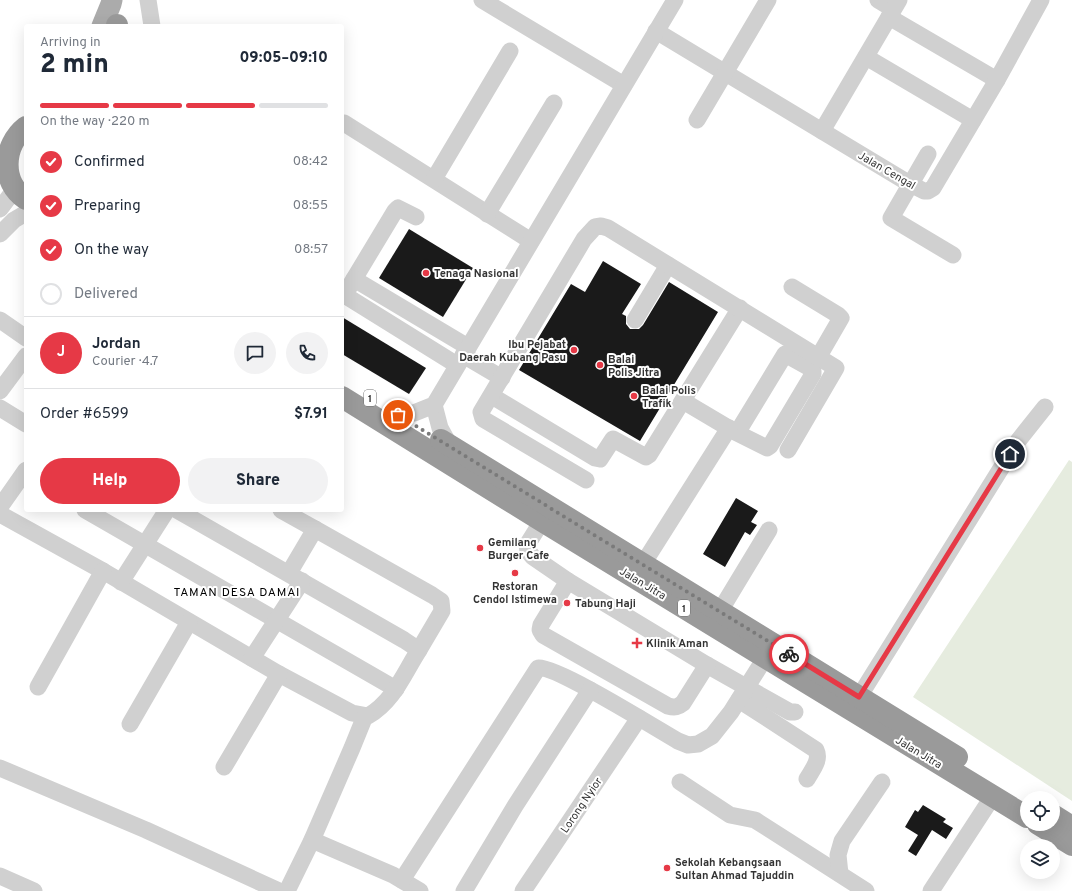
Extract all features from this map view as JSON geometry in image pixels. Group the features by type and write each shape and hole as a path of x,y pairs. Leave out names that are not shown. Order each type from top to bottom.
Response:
{"highway":[{"path":"13,137 7,162 8,172 13,187"},
{"name":"Jalan Jitra","path":"344,382 1020,795"},
{"name":"Jalan Jitra","path":"344,397 542,521 1020,813"},
{"path":"1060,819 1072,827"},
{"path":"1049,831 1072,845"}],"street":[{"path":"148,0 152,24"},
{"path":"398,415 414,413 434,405 675,0"},
{"path":"696,120 768,0"},
{"path":"878,0 894,9 997,80"},
{"name":"Jalan Cengal","path":"656,31 910,184 924,191 928,191 933,188 997,80 1039,1"},
{"path":"490,2 624,85"},
{"path":"822,131 894,9"},
{"path":"434,179 510,51"},
{"path":"866,57 973,120"},
{"path":"487,214 554,103"},
{"path":"344,123 531,241"},
{"path":"928,154 891,218 953,255"},
{"path":"0,209 13,187"},
{"path":"416,217 402,208 398,208 395,211 354,279 346,296 394,326 463,355"},
{"path":"0,234 14,220 24,214"},
{"path":"586,480 483,419 481,412 492,396 584,239 595,227 602,226 608,228 819,356 836,368 770,446 764,448 683,402"},
{"path":"635,320 668,265"},
{"path":"354,279 404,309 463,355 502,378"},
{"path":"792,287 841,318 819,356"},
{"path":"492,396 598,460 613,439 646,457 683,402 740,308"},
{"path":"394,326 404,309"},
{"path":"0,320 24,337"},
{"path":"643,564 784,354 813,371 811,396 788,450"},
{"path":"0,391 24,359"},
{"path":"434,405 440,428 450,446"},
{"path":"859,697 1018,441 1045,407"},
{"path":"3,416 24,423"},
{"path":"0,507 24,474"},
{"path":"88,512 396,689"},
{"path":"121,582 166,512"},
{"path":"181,512 296,577 419,650"},
{"path":"0,514 103,571 279,674 352,713 364,716 373,713 381,707 396,689 442,611 441,601 284,512"},
{"path":"542,521 527,545 528,551 533,557 568,581 707,664 743,694 816,750 818,760 807,779"},
{"path":"252,658 277,620 296,577 314,529"},
{"path":"720,611 769,530"},
{"path":"38,687 103,571"},
{"path":"568,581 541,625 540,630 543,635 673,708 678,707 683,703 707,664"},
{"path":"130,724 189,622"},
{"path":"402,880 538,668 548,669 590,690 678,741 688,745 698,744 712,736 743,694 765,658"},
{"path":"224,767 279,674"},
{"path":"464,891 515,806 590,690"},
{"path":"743,694 790,712 795,712"},
{"path":"287,891 312,840 352,748 364,716"},
{"name":"Lorong Nyior","path":"523,891 639,718"},
{"path":"0,768 139,827 279,891"},
{"path":"680,782 730,815 755,820 866,891"},
{"path":"840,874 838,855 842,841 882,782"},
{"path":"931,891 993,796"},
{"path":"312,840 402,880 420,891"},
{"path":"0,876 34,891"}],"shaded area":[{"path":"1069,460 1072,462 1072,801 1060,793 1060,791 1057,791 913,697"}],"building":[{"name":"Tenaga Nasional","path":"409,229 473,268 443,317 379,278"},
{"name":"Ibu Pejabat Daerah Kubang Pasu","path":"603,261 641,284 622,314 626,316 626,324 630,329 639,329 643,325 669,282 718,312 640,441 519,370 571,284 585,292"},
{"path":"344,318 426,368 409,394 344,355"},
{"path":"736,498 758,511 751,522 757,525 750,535 745,532 725,567 703,554"},
{"path":"923,805 946,819 943,822 953,828 946,839 932,830 916,856 908,851 918,835 905,827 915,810 918,812"}],"way so far":[{"path":"398,415 527,492 789,654"}],"place":[{"name":"Tenaga Nasional","path":"426,273"},
{"name":"Ibu Pejabat Daerah Kubang Pasu","path":"574,350"},
{"name":"Balai Polis Jitra","path":"600,365"},
{"name":"Balai Polis Trafik","path":"634,396"},
{"name":"Gemilang Burger Cafe","path":"480,548"},
{"name":"Restoran Cendol Istimewa","path":"515,573"},
{"name":"Tabung Haji","path":"567,603"},
{"name":"Klinik Aman","path":"637,643"},
{"name":"Sekolah Kebangsaan Sultan Ahmad Tajuddin","path":"667,868"}],"district":[{"name":"TAMAN DESA DAMAI","path":"237,592"}],"route":[{"path":"789,654 859,697 1010,454"}]}
